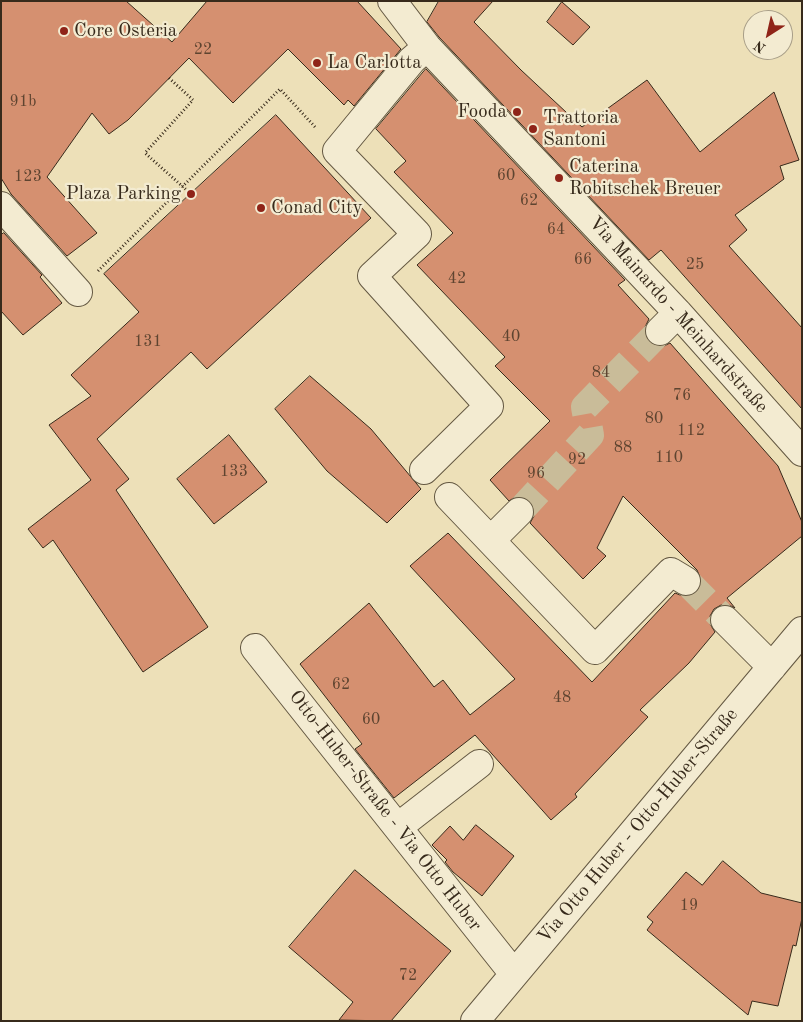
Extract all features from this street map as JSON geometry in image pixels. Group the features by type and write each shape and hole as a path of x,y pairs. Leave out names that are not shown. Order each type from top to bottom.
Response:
{"street":[{"name":"Via Mainardo - Meinhardstraße","path":"392,1 427,47 669,322 802,452"},
{"path":"424,470 489,406 372,276 417,234 337,151 412,60 427,47"},
{"path":"1,206 78,292"},
{"path":"450,497 595,650 671,572 686,581"},
{"path":"491,540 518,512"},
{"path":"725,620 772,667"},
{"name":"Via Otto Huber - Otto-Huber-Straße","path":"475,1021 802,632"},
{"name":"Otto-Huber-Straße - Via Otto Huber","path":"255,648 514,974"},
{"path":"398,827 479,764"}],"path":[{"path":"170,78 193,100 145,152 191,194"},
{"path":"78,292 280,89 337,151"}],"building":[{"path":"1,1 126,1 172,42 207,1 357,1 401,49 354,106 348,100 344,105 288,49 233,103 189,58 128,120 109,134 92,113 47,177 97,233 67,256 11,194 1,178"},
{"path":"439,1 493,1 474,22 521,70 582,127 647,80 700,152 774,92 799,160 780,166 784,179 735,215 747,230 729,246 802,328 802,409 661,250 649,260 439,37 427,22"},
{"path":"562,2 590,27 573,45 547,22"},
{"path":"426,69 625,280 618,285 649,319 645,327 645,335 649,342 656,346 664,346 670,343 778,466 802,522 802,536 727,598 735,608 729,605 721,605 714,609 710,616 710,624 715,632 689,663 640,710 648,717 575,794 577,797 551,820 475,735 394,798 355,749 362,744 300,664 369,603 434,687 443,680 470,715 515,679 410,566 448,533 592,682 675,593 685,597 693,595 699,589 702,582 697,570 623,496 597,548 606,556 583,579 530,523 534,516 534,508 530,501 523,497 515,497 509,501 490,480 550,421 495,366 505,357 417,265 453,233 394,172 406,161 376,129"},
{"path":"276,115 371,218 207,369 191,352 97,439 129,479 116,490 208,627 143,672 53,540 43,548 28,529 91,480 49,425 91,396 71,375 139,312 104,274"},
{"path":"4,233 42,275 40,277 62,303 23,335 1,311 1,235"},
{"path":"310,376 371,429 421,489 387,523 327,471 275,409"},
{"path":"229,435 267,482 214,524 177,479"},
{"path":"476,825 514,856 482,896 453,872 445,862 447,860 432,845 450,826 463,840"},
{"path":"723,861 761,893 802,903 802,918 796,946 793,945 778,1006 752,1001 748,1015 647,930 653,922 647,917 686,872 702,885"},
{"path":"355,870 451,951 391,1021 339,1020 353,1002 289,947"}],"tunnel":[{"path":"519,512 590,435 585,407 660,331"},
{"path":"686,581 725,620"}],"place":[{"name":"Core Osteria","path":"64,31"},
{"name":"La Carlotta","path":"317,63"},
{"name":"Fooda","path":"517,112"},
{"name":"Trattoria Santoni","path":"533,129"},
{"name":"Caterina Robitschek Breuer","path":"559,178"},
{"name":"Plaza Parking","path":"191,194"},
{"name":"Conad City","path":"261,208"}]}
